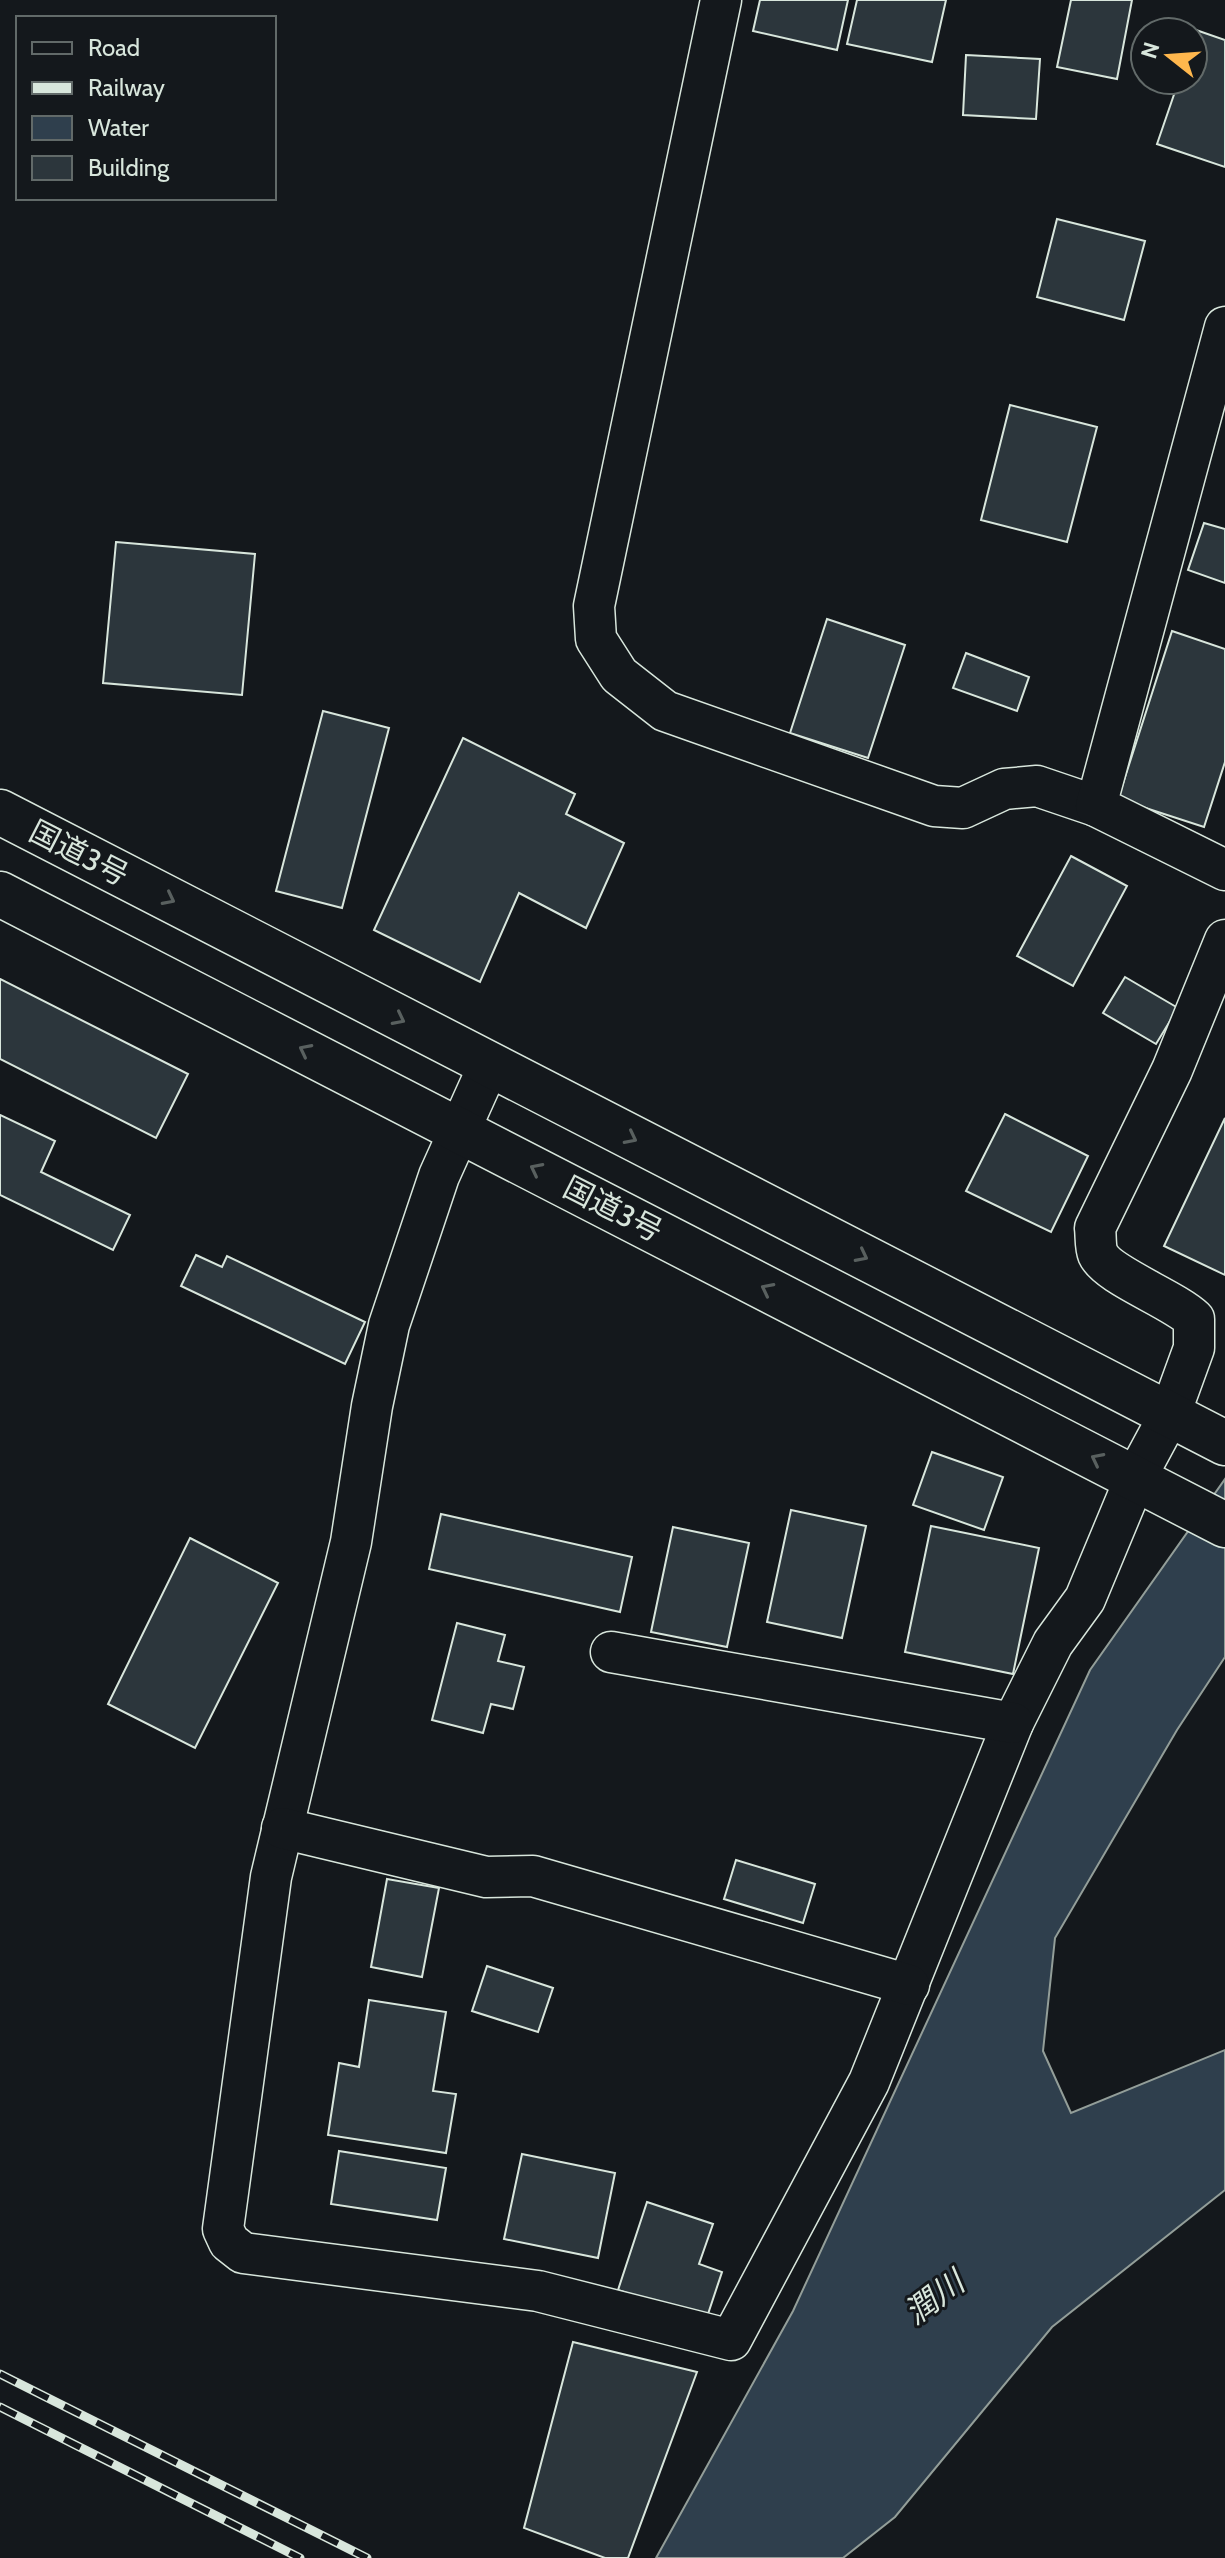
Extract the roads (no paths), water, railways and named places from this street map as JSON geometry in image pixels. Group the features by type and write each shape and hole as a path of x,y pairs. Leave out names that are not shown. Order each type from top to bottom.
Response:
{"highway":[{"name":"国道3号","path":"0,812 1225,1443"},
{"name":"国道3号","path":"0,894 1208,1517"}],"street":[{"path":"721,0 594,606 596,639 619,675 665,711 934,806 963,808 1004,789 1037,786 1096,806 1225,870"},
{"path":"1096,806 1225,327"},
{"path":"489,1065 439,1176 389,1325 372,1406 351,1542 271,1877 223,2229 229,2242 243,2253 538,2291 731,2340 869,2082 1013,1723 1053,1643 1085,1599 1135,1479 1170,1414 1194,1348 1194,1319 1181,1308 1111,1269 1098,1254 1095,1228 1172,1070 1225,940"},
{"path":"611,1652 1013,1723"},
{"path":"282,1828 486,1877 533,1876 909,1985"}],"water":[{"name":"潤川","path":"1225,1479 1225,1657 1177,1730 1055,1938 1043,2051 1071,2113 1225,2050 1225,2190 1052,2327 895,2517 843,2558 656,2558 793,2311 1090,1670"}],"railway":[{"path":"0,2374 367,2558"},
{"path":"0,2407 300,2558"}]}
